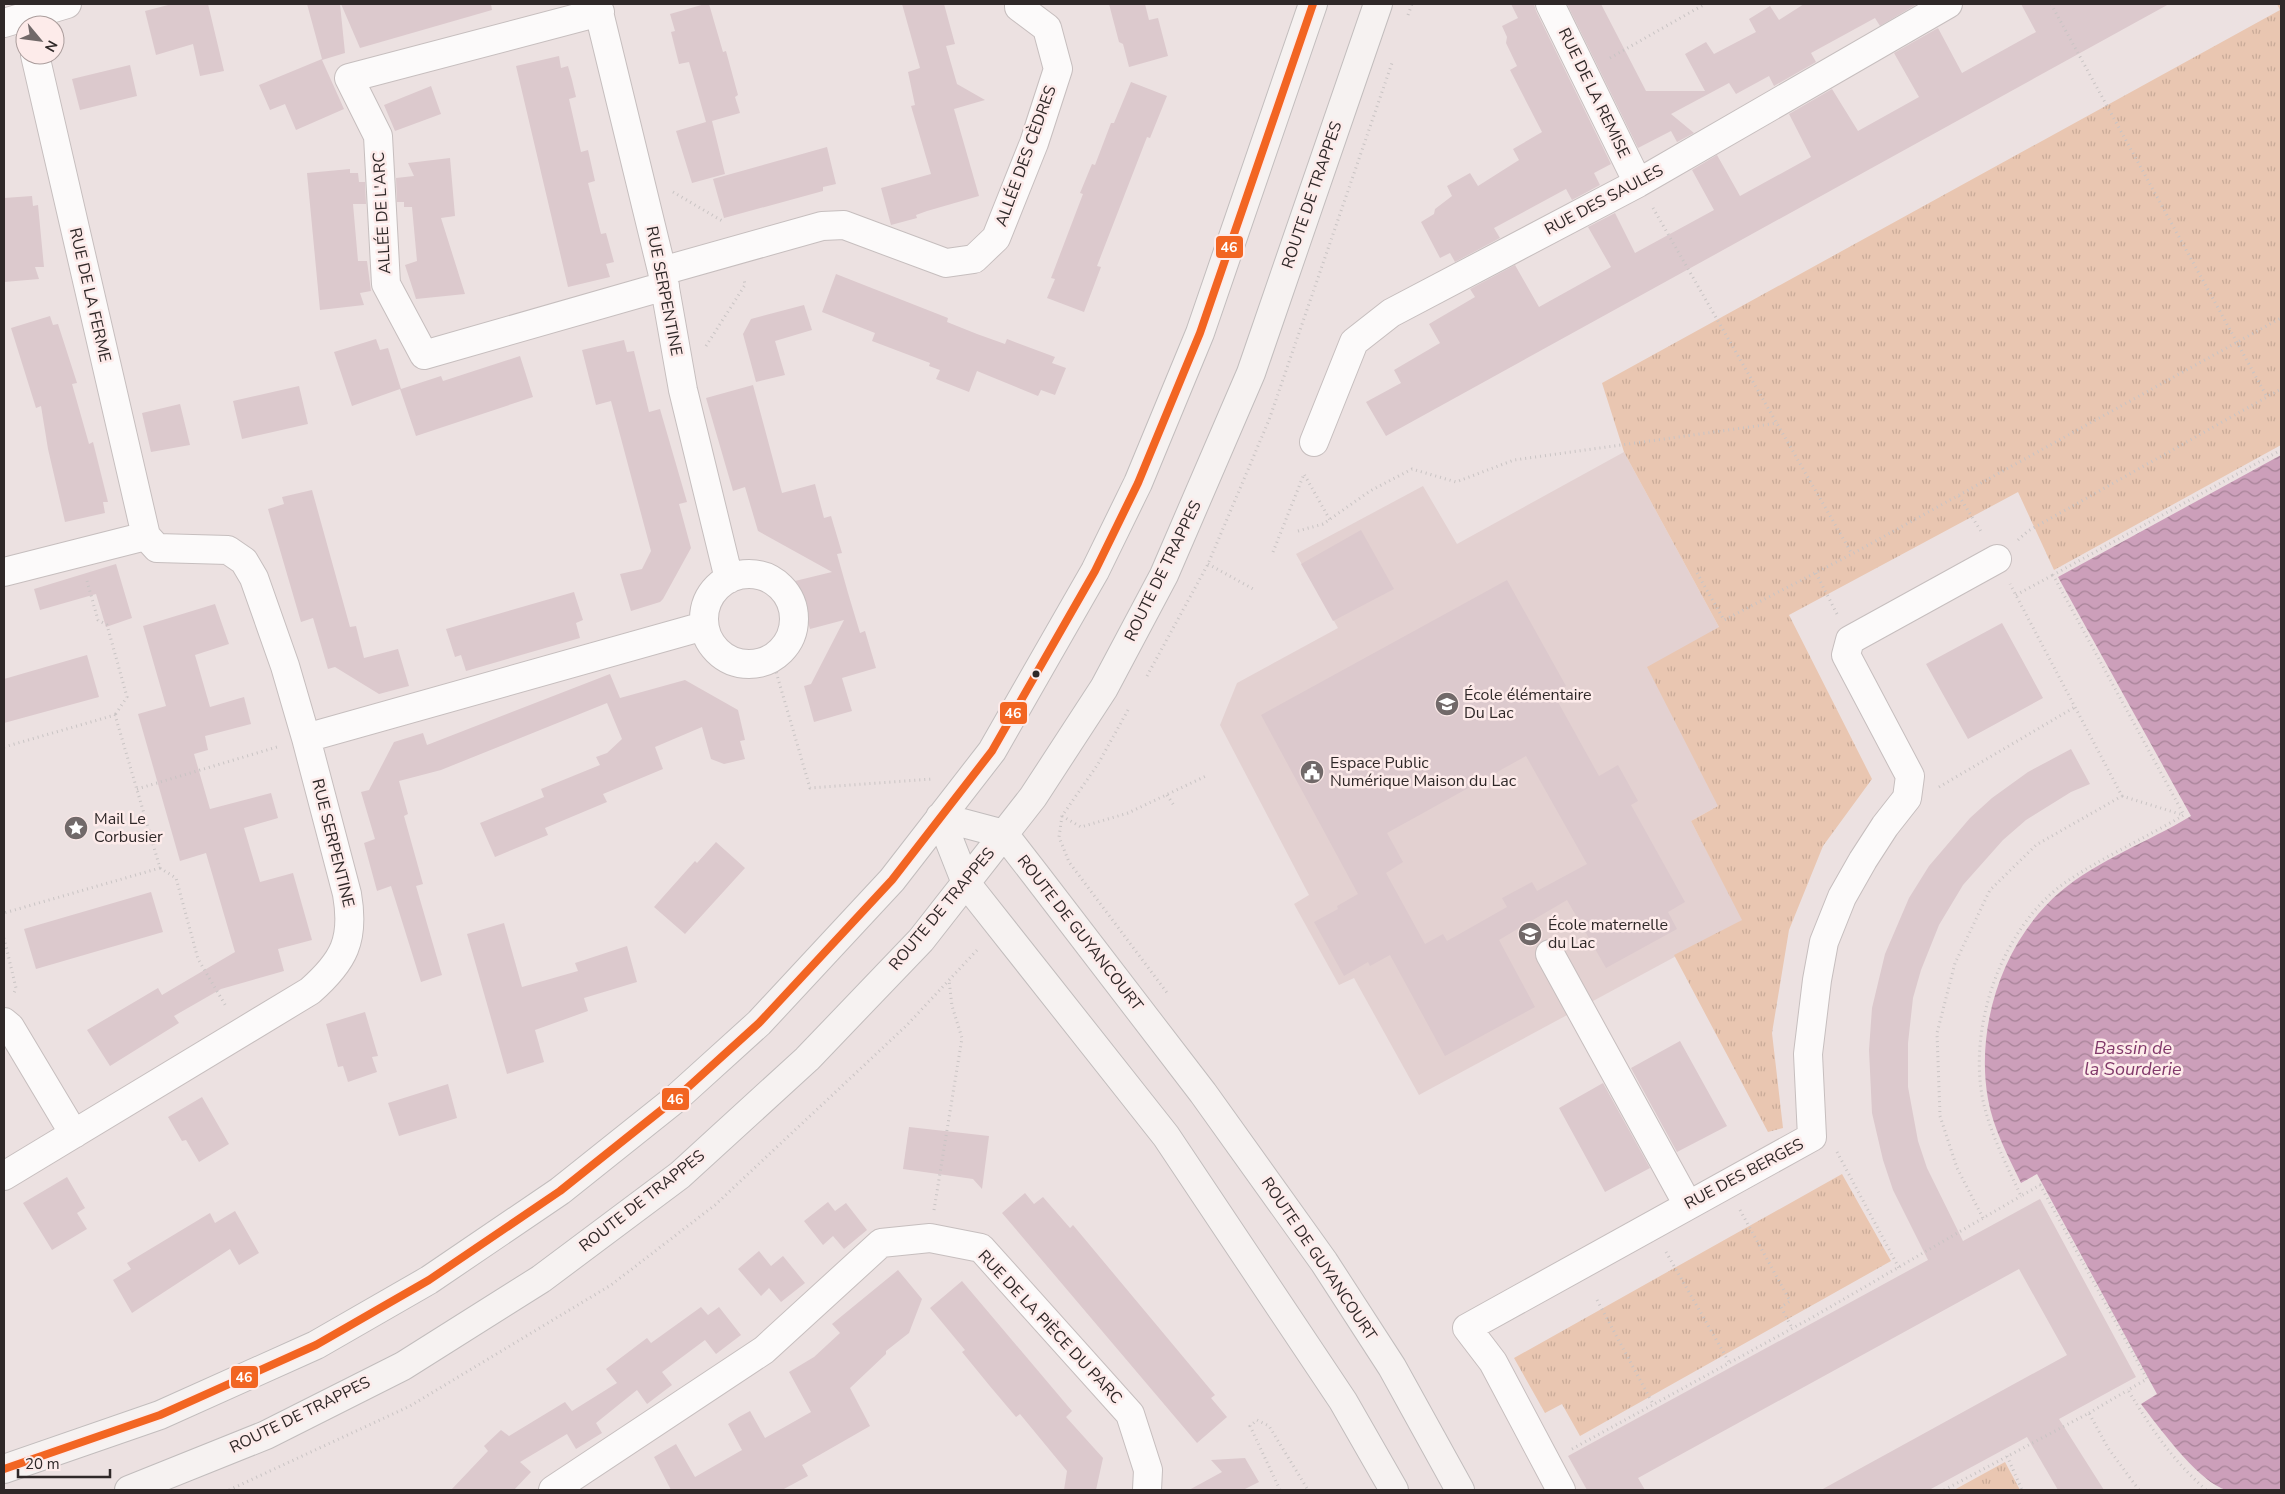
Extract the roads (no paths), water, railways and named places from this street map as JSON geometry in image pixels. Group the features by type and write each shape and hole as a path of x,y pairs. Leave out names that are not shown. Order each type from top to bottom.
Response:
{"main road":[{"path":"4,1469 160,1415 316,1345 429,1280 560,1191 674,1100 759,1023 892,880 992,751 1095,571 1138,483 1200,333 1313,4"},
{"name":"ROUTE DE TRAPPES","path":"129,1490 266,1435 403,1366 541,1279 680,1175 807,1059 921,940 1033,797 1104,688 1164,575 1251,373 1378,4"},
{"path":"940,817 1004,834"},
{"path":"940,817 966,882 1166,1136 1343,1401 1394,1490"},
{"name":"ROUTE DE GUYANCOURT","path":"1004,834 1203,1093 1324,1262 1392,1367 1460,1490"}],"street":[{"path":"38,15 67,4"},
{"name":"ALLÉE DES CÈDRES","path":"664,278 736,250 822,226 844,225 946,263 974,259 996,238 1034,143 1058,69 1048,28 1019,7 1018,4"},
{"name":"RUE DE LA REMISE","path":"1550,4 1638,182"},
{"name":"RUE DES SAULES","path":"1314,442 1354,342 1391,313 1638,182 1948,4"},
{"name":"RUE SERPENTINE","path":"599,8 664,278 683,390 729,579"},
{"name":"ALLÉE DE L'ARC","path":"599,8 349,78 378,136 386,284 424,354 664,278"},
{"name":"RUE DE LA FERME","path":"37,65 146,536"},
{"path":"4,572 146,536"},
{"name":"RUE SERPENTINE","path":"4,1176 242,1034 310,991 325,978 345,951 351,918 347,894 285,666 254,578 244,561 228,550 157,548 146,536"},
{"name":"RUE DES BERGES","path":"1561,1490 1493,1362 1467,1328 1688,1204 1812,1138 1808,1054 1816,980 1824,942 1842,897 1863,860 1884,826 1908,798 1910,776 1846,655 1850,640 1997,559"},
{"path":"744,574 759,575 773,581 784,591 792,604 794,620 791,635 784,648 772,658 758,664 744,665 729,660 713,646 704,626 704,612 709,598 717,587 729,579 744,574"},
{"path":"306,738 704,626"},
{"path":"1550,954 1688,1204"},
{"path":"7,1012 10,1027 74,1134"},
{"name":"RUE DE LA PIÈCE DU PARC","path":"553,1490 764,1350 880,1243 930,1238 981,1248 1130,1414 1148,1470 1147,1490"}],"water":[{"name":"Bassin de la Sourderie","path":"2281,455 2281,1490 2239,1492 2227,1490 2204,1477 2180,1453 2141,1404 2157,1394 2037,1174 2021,1183 2002,1142 1993,1121 1988,1099 1985,1071 1986,1043 1990,1014 1998,986 2009,960 2023,935 2040,912 2060,892 2090,870 2191,816 2058,577"}],"place":[{"name":"École élémentaire Du Lac","path":"1447,704"},
{"name":"Espace Public Numérique Maison du Lac","path":"1312,772"},
{"name":"Mail Le Corbusier","path":"76,828"},
{"name":"École maternelle du Lac","path":"1530,934"}]}
